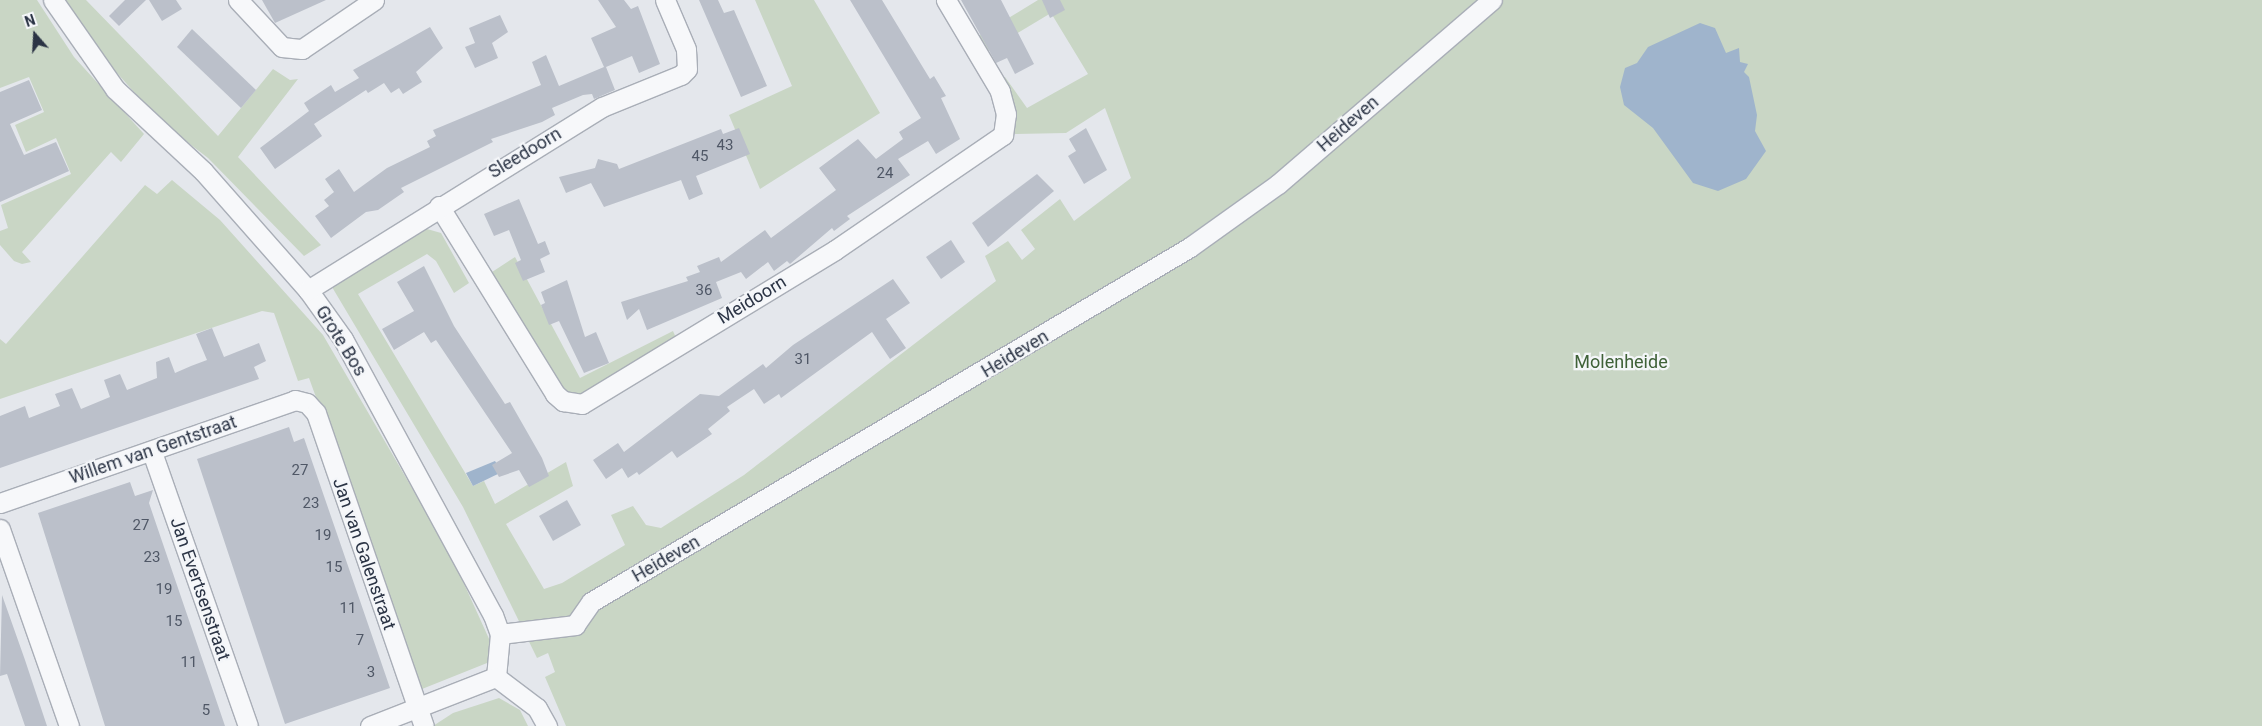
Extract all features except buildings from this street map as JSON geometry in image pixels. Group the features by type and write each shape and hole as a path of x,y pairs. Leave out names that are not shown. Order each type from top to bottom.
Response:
{"street":[{"name":"Grote Bos","path":"53,0 115,89 203,171 308,290 343,339 480,588 500,634 496,677"},
{"path":"238,0 282,48 302,49 374,0"},
{"name":"Sleedoorn","path":"308,290 439,206 602,106 681,75 687,69 686,49 665,0"},
{"name":"Meidoorn","path":"439,206 555,394 564,401 582,404 835,250 1003,134 1006,114 1000,91 946,0"},
{"name":"Heideven","path":"500,634 575,625 591,602 1190,247 1278,184 1492,0"},
{"name":"Willem van Gentstraat","path":"0,503 152,452 295,400 306,403"},
{"name":"Jan van Galenstraat","path":"306,403 316,413 424,726"},
{"name":"Jan Evertsenstraat","path":"152,452 248,726"},
{"path":"0,529 69,726"},
{"path":"370,726 496,677 537,708 547,726"}],"green space":[{"path":"0,0 37,0 74,57 144,134 121,162 111,152 22,252 31,262 22,264 14,261 0,245 0,231 8,228 1,205 71,174 56,138 26,152 15,125 44,112 29,77 0,88"},
{"path":"62,0 86,0 218,136 273,69 290,80 298,79 238,157 321,245 304,256 208,158 160,121 100,54"},
{"path":"755,0 814,0 880,113 760,189 729,115 792,86"},
{"name":"Molenheide","path":"1038,0 2262,0 2262,726 566,726 545,677 555,672 548,653 537,658 463,507 332,287 427,229 441,233 469,283 454,293 436,261 427,254 358,294 473,486 484,481 495,504 566,462 573,486 506,524 544,589 562,583 625,545 611,515 633,506 646,525 661,528 744,475 996,281 985,256 1008,241 1022,260 1035,249 1021,230 1060,199 1074,221 1131,178 1105,108 1066,133 1015,134 988,85 1005,77 1027,108 1088,74 1051,13 973,60 964,45"},
{"path":"172,180 220,220 323,335 451,555 495,652 487,663 422,689 309,378 298,381 274,313 262,311 0,399 0,339 6,344 145,185 157,194"},
{"path":"515,257 580,378 673,331 680,347 602,399 556,393 489,274"},
{"path":"499,698 520,710 528,726 433,726 453,713"}],"water":[{"path":"1700,23 1715,28 1726,53 1739,48 1740,62 1748,64 1744,72 1749,77 1757,115 1755,131 1766,151 1746,179 1718,191 1693,183 1653,128 1624,105 1620,87 1625,68 1637,63 1648,47"},
{"path":"495,461 502,472 473,486 466,473"}]}
